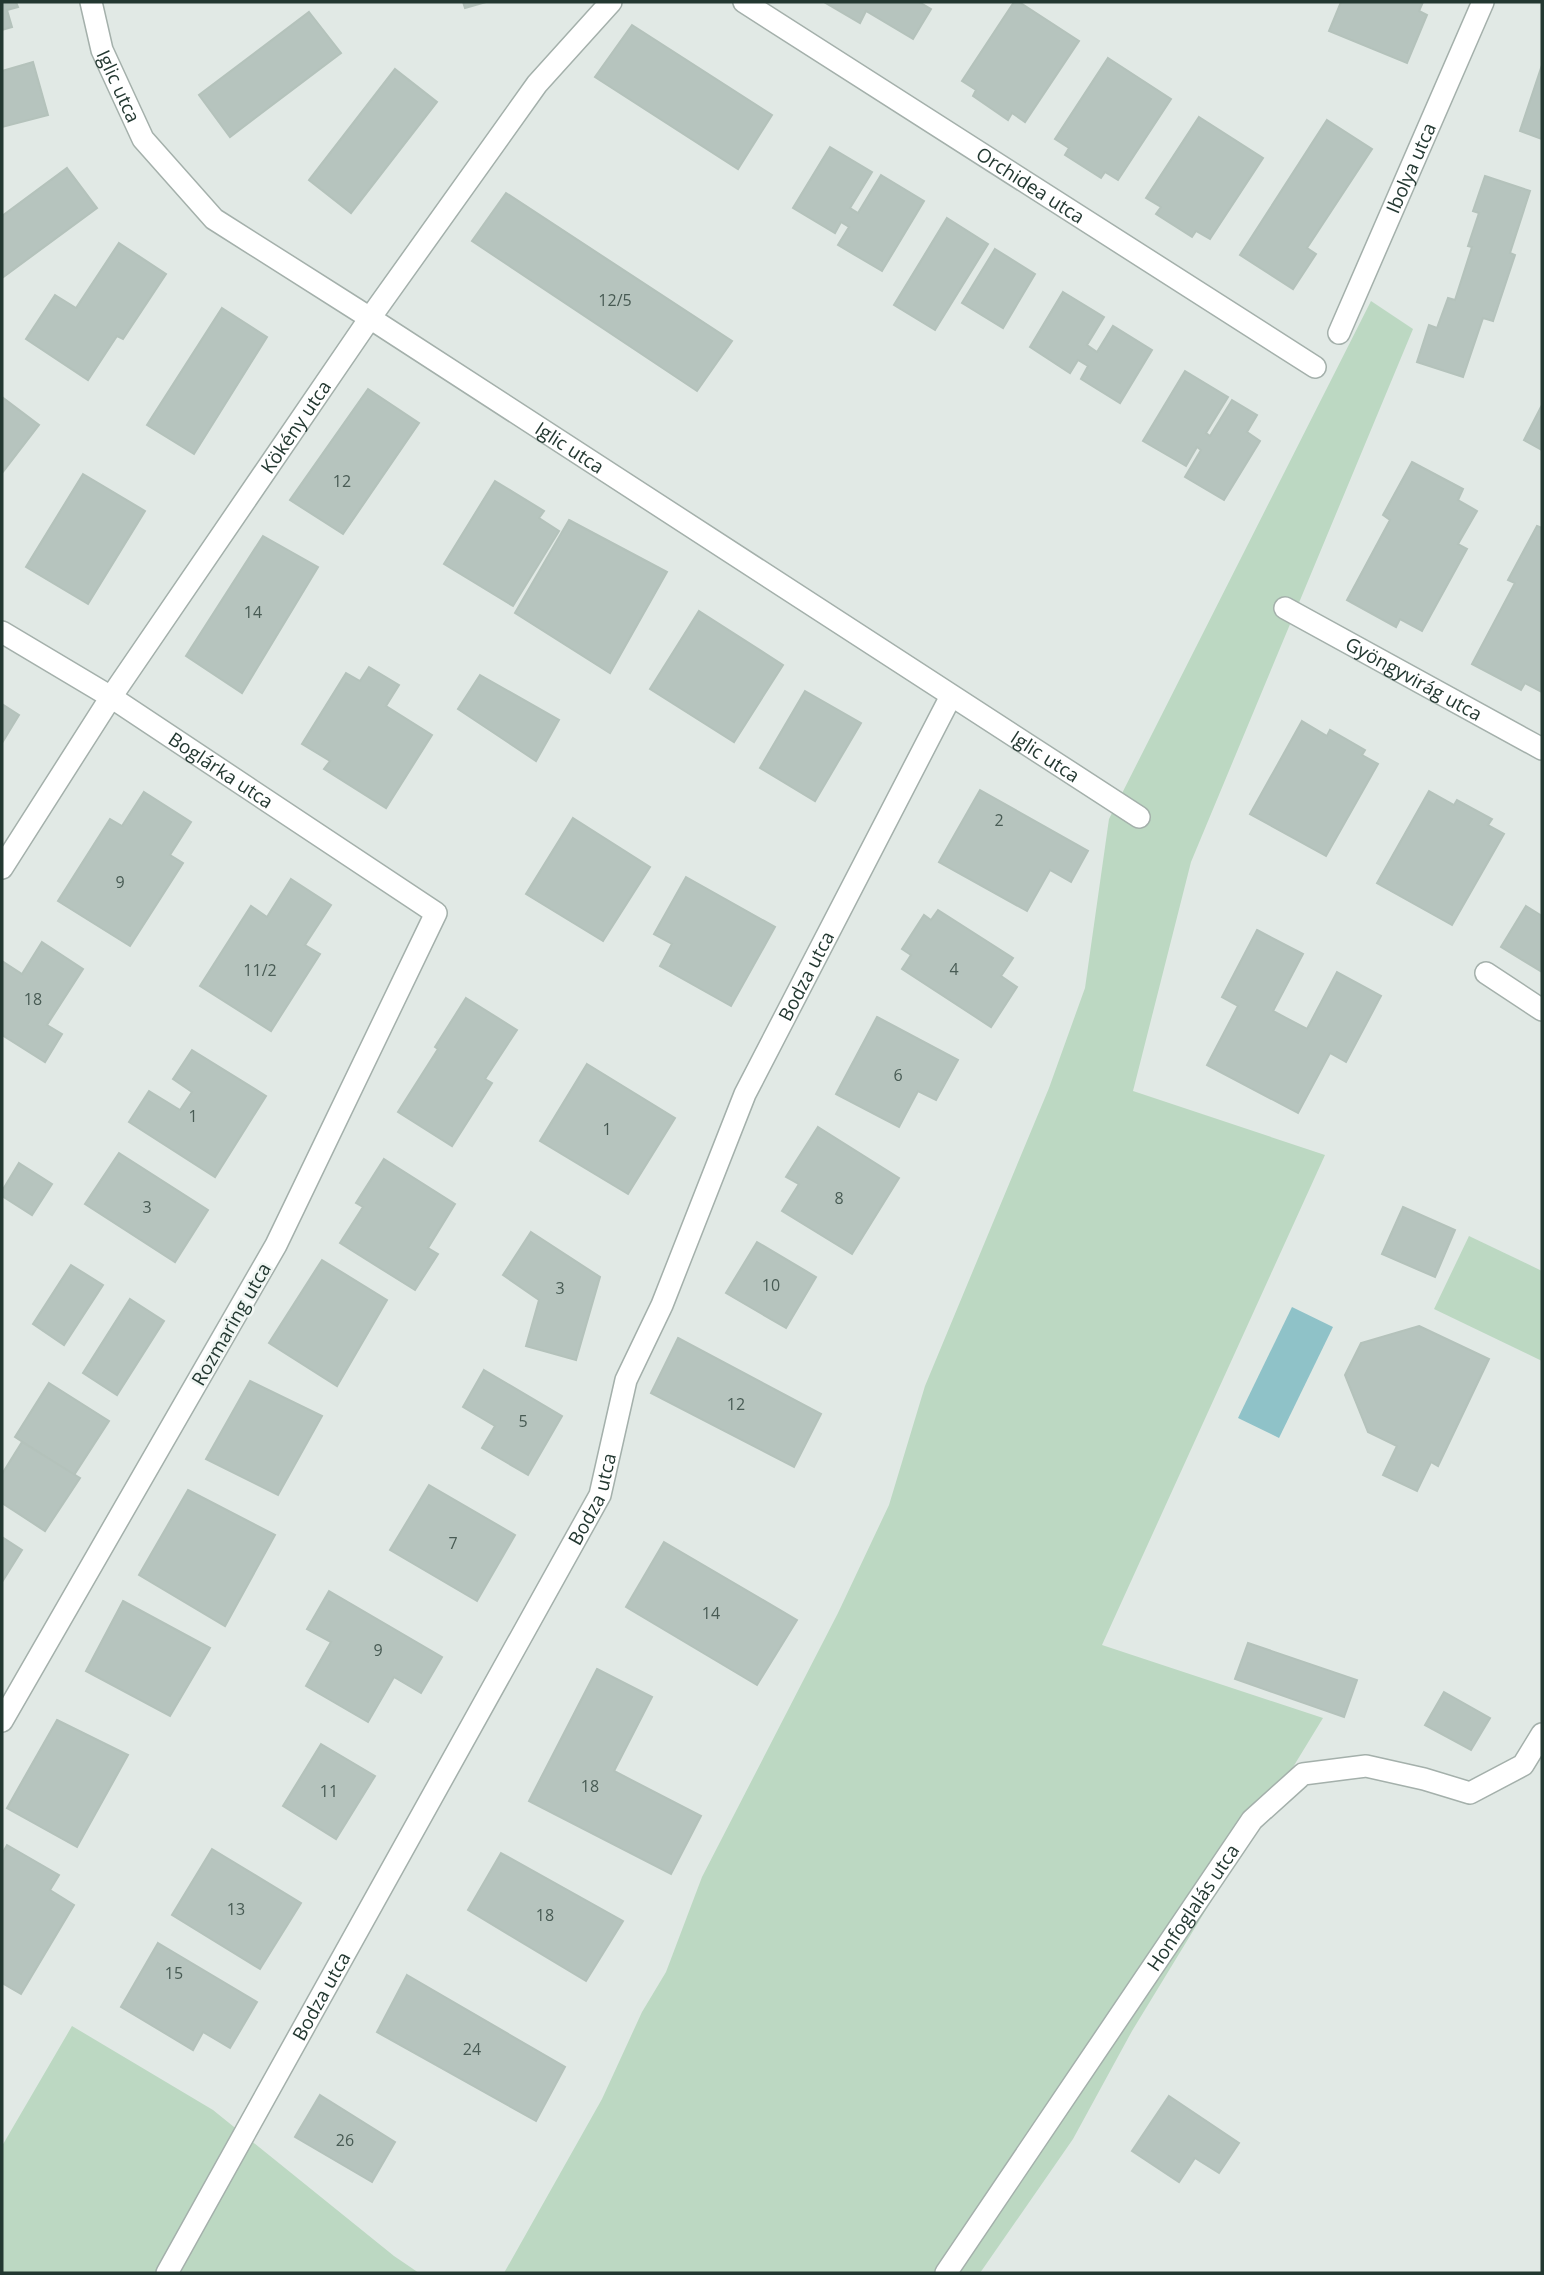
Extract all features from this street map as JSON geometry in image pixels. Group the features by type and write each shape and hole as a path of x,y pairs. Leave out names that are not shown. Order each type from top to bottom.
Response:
{"street":[{"name":"Iglic utca","path":"91,2 102,50 143,139 214,219 370,317 1139,817"},
{"name":"Kökény utca","path":"2,867 111,697 370,317 537,84 611,2"},
{"name":"Orchidea utca","path":"744,2 1315,368"},
{"name":"Ibolya utca","path":"1339,332 1483,2"},
{"name":"Gyöngyvirág utca","path":"1284,608 1542,749"},
{"name":"Boglárka utca","path":"2,632 111,697 436,913"},
{"name":"Bodza utca","path":"167,2273 600,1495 626,1380 662,1306 745,1094 951,696"},
{"name":"Rozmaring utca","path":"2,1721 276,1245 436,913"},
{"path":"1486,973 1542,1010"},
{"name":"Honfoglalás utca","path":"946,2273 1252,1820 1303,1774 1366,1766 1470,1793 1523,1765 1542,1734"}],"green space":[{"path":"1371,301 1413,329 1191,862 1133,1091 1325,1155 1102,1645 1323,1718 1132,2031 1073,2139 980,2273 504,2273 602,2099 642,2012 666,1972 702,1877 838,1613 889,1505 925,1386 1049,1088 1085,988 1109,819"},
{"path":"1469,1236 1542,1271 1542,1361 1434,1309"},
{"path":"72,2026 213,2110 394,2256 419,2273 2,2273 2,2146"}],"water":[{"path":"1292,1307 1333,1327 1279,1438 1238,1418"}],"building":[{"path":"2,2 16,2 18,7 7,10 12,27 2,30"},
{"path":"463,2 486,2 465,8"},
{"path":"824,2 919,2 931,9 913,39 866,11 860,23"},
{"path":"1014,2 1019,2 1079,41 1025,122 1012,113 1008,120 973,96 976,90 962,81"},
{"path":"1341,2 1423,2 1419,11 1427,15 1407,63 1329,31"},
{"path":"309,12 341,53 230,137 199,95"},
{"path":"632,25 772,115 738,169 595,77"},
{"path":"1108,58 1171,99 1118,180 1105,172 1101,178 1065,155 1069,148 1055,139"},
{"path":"33,62 48,115 2,127 2,71"},
{"path":"1542,65 1542,139 1520,131"},
{"path":"395,69 437,102 351,213 309,180"},
{"path":"1199,117 1263,158 1210,239 1196,231 1192,237 1156,214 1161,207 1146,198"},
{"path":"1327,120 1372,149 1307,248 1316,254 1293,289 1240,255"},
{"path":"830,147 872,172 850,208 858,213 881,175 924,201 882,271 838,245 849,227 841,222 835,233 793,208"},
{"path":"67,168 97,208 2,278 2,216"},
{"path":"1485,176 1530,191 1510,253 1515,255 1493,321 1483,318 1463,377 1417,362 1429,325 1437,328 1448,298 1455,300 1472,247 1468,246 1479,213 1473,211"},
{"path":"506,193 732,341 697,391 472,241"},
{"path":"947,218 988,244 935,330 894,305"},
{"path":"119,243 166,274 123,339 117,336 88,380 26,339 55,295 76,308"},
{"path":"995,249 1035,274 1003,328 962,303"},
{"path":"1063,292 1104,317 1087,345 1097,352 1113,326 1152,350 1120,403 1081,379 1088,366 1078,360 1070,373 1030,347"},
{"path":"222,308 267,337 194,454 147,425"},
{"path":"1185,371 1228,397 1206,433 1210,436 1232,400 1257,415 1247,432 1260,441 1224,500 1185,477 1201,450 1197,447 1186,466 1143,441"},
{"path":"368,389 419,423 343,534 290,500"},
{"path":"2,397 39,425 2,473"},
{"path":"1542,405 1542,450 1524,440"},
{"path":"1412,462 1463,489 1458,500 1477,511 1458,544 1467,549 1422,631 1400,619 1396,627 1347,600 1390,520 1383,515"},
{"path":"83,474 145,511 88,604 26,567"},
{"path":"495,481 544,511 539,518 559,531 513,606 444,564"},
{"path":"569,520 667,572 610,673 515,613"},
{"path":"1537,526 1542,528 1542,692 1525,683 1521,690 1472,664 1515,583 1508,580"},
{"path":"263,536 318,567 242,693 186,656"},
{"path":"699,611 783,665 734,742 650,689"},
{"path":"369,667 399,685 386,706 432,735 386,808 324,769 330,761 302,744 346,673 360,681"},
{"path":"480,675 559,720 536,761 458,709"},
{"path":"805,691 861,723 815,801 760,768"},
{"path":"2,704 19,715 2,743"},
{"path":"1302,721 1327,736 1330,730 1365,750 1362,755 1378,764 1326,856 1250,814"},
{"path":"980,790 1088,851 1071,882 1050,870 1027,911 939,862"},
{"path":"1429,791 1454,805 1457,800 1492,819 1488,825 1504,834 1452,925 1377,883"},
{"path":"144,792 191,822 170,855 183,863 130,946 58,901 110,819 122,826"},
{"path":"573,818 650,867 603,941 526,894"},
{"path":"686,877 775,927 731,1006 660,966 672,944 654,934"},
{"path":"291,879 331,905 305,945 320,954 271,1031 200,986 251,906 267,917"},
{"path":"1526,906 1542,916 1542,972 1501,947"},
{"path":"938,910 1013,958 1001,976 1017,987 991,1027 902,969 911,955 902,949 924,915 931,920"},
{"path":"1257,930 1303,954 1273,1011 1307,1029 1337,972 1381,996 1346,1062 1330,1053 1298,1113 1207,1065 1238,1006 1222,997"},
{"path":"42,942 83,969 47,1025 62,1034 45,1062 2,1035 2,961 22,974"},
{"path":"466,998 517,1030 485,1079 492,1083 452,1146 398,1112"},
{"path":"877,1017 958,1060 936,1100 918,1091 899,1127 836,1094"},
{"path":"192,1050 266,1096 215,1177 129,1122 149,1091 180,1110 192,1092 173,1079"},
{"path":"587,1064 675,1118 628,1194 540,1141"},
{"path":"818,1127 899,1178 852,1254 782,1211 799,1184 786,1177"},
{"path":"119,1153 208,1210 175,1262 85,1204"},
{"path":"384,1159 455,1204 428,1248 438,1254 415,1290 340,1243 363,1207 356,1203"},
{"path":"19,1163 52,1184 32,1215 2,1196 2,1191"},
{"path":"1403,1207 1455,1230 1435,1277 1382,1254"},
{"path":"531,1232 600,1277 576,1360 526,1346 539,1300 503,1275"},
{"path":"757,1242 816,1277 786,1328 726,1293"},
{"path":"322,1260 387,1300 337,1386 269,1343"},
{"path":"71,1265 103,1285 64,1345 33,1324"},
{"path":"130,1299 164,1321 117,1395 83,1373"},
{"path":"1419,1326 1489,1359 1438,1466 1431,1462 1417,1491 1383,1475 1397,1446 1368,1432 1345,1375 1361,1343"},
{"path":"678,1338 821,1414 794,1467 651,1393"},
{"path":"484,1370 562,1416 528,1475 482,1448 495,1426 463,1407"},
{"path":"250,1381 322,1416 278,1495 206,1459"},
{"path":"49,1383 109,1421 74,1475 15,1437"},
{"path":"22,1442 80,1478 45,1531 2,1503 2,1474"},
{"path":"429,1485 515,1535 477,1601 390,1550"},
{"path":"188,1490 275,1535 225,1626 139,1575"},
{"path":"2,1537 22,1550 2,1582"},
{"path":"664,1542 797,1620 757,1685 626,1607"},
{"path":"329,1591 442,1657 421,1693 394,1677 368,1722 306,1686 331,1642 307,1629"},
{"path":"123,1601 210,1648 170,1716 86,1671"},
{"path":"1248,1643 1357,1680 1344,1717 1235,1679"},
{"path":"597,1669 652,1697 614,1771 701,1816 671,1874 529,1801"},
{"path":"1444,1692 1490,1718 1471,1750 1425,1725"},
{"path":"57,1720 128,1755 77,1847 7,1808"},
{"path":"321,1744 375,1776 336,1839 283,1806"},
{"path":"7,1845 59,1875 50,1890 74,1905 21,1994 2,1983 2,1854"},
{"path":"212,1849 301,1903 260,1969 172,1915"},
{"path":"501,1853 623,1921 586,1981 468,1910"},
{"path":"158,1943 257,2002 230,2048 203,2032 193,2050 121,2007"},
{"path":"407,1975 565,2067 536,2121 377,2032"},
{"path":"320,2095 395,2142 372,2182 295,2137"},
{"path":"1169,2096 1239,2143 1219,2173 1195,2158 1179,2182 1132,2151"}]}
